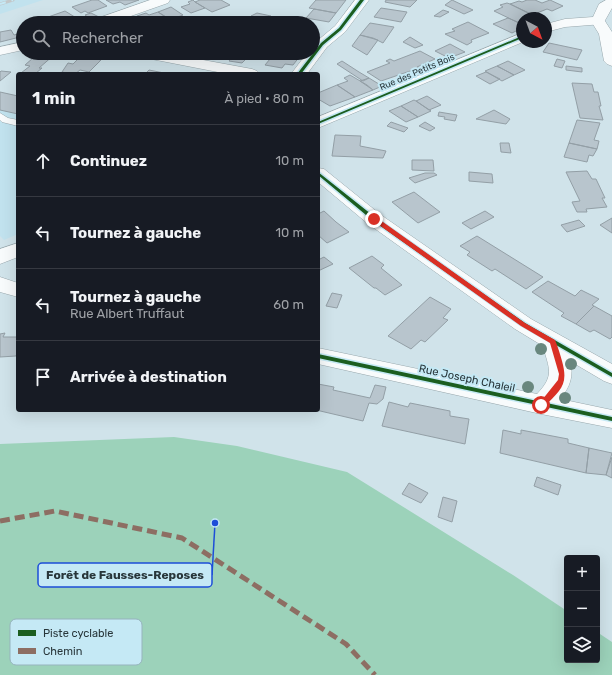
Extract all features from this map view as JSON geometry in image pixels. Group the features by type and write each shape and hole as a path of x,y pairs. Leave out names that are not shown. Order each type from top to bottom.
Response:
{"street":[{"path":"118,16 164,0"},
{"path":"320,47 340,29 362,0"},
{"path":"598,21 604,7 612,2"},
{"path":"598,21 606,34 612,60"},
{"path":"552,27 598,21 612,34"},
{"name":"Rue des Petits Bois","path":"320,122 516,40"},
{"path":"0,51 16,48"},
{"path":"179,60 242,72"},
{"path":"301,72 310,60"},
{"path":"320,175 374,219 431,261 523,324 612,376"},
{"path":"0,257 16,250"},
{"path":"0,284 16,290"},
{"path":"541,405 556,389 561,381 562,374 553,342"},
{"name":"Rue Joseph Chaleil","path":"320,356 612,419"}],"lane":[{"path":"0,116 5,120 16,123"}],"shaded area":[{"path":"0,0 43,0 0,14"},
{"path":"0,93 16,97 16,235 4,240 0,236"}],"green space":[{"path":"174,437 237,446 347,472 513,575 564,609 564,663 600,663 600,634 612,642 612,675 0,675 0,444"}],"building":[{"path":"92,0 98,0 107,6 88,13 85,11 81,13 72,7"},
{"path":"106,0 139,0 125,5 120,2 113,4"},
{"path":"193,0 205,8 191,13 181,7 190,4 188,2"},
{"path":"200,0 221,0 230,5 212,12 195,2"},
{"path":"316,0 346,0 336,13 309,8"},
{"path":"386,0 417,0 410,7 385,2"},
{"path":"452,0 473,10 464,14 445,5"},
{"path":"527,0 535,0 542,3 550,0 563,6 552,11 547,9 540,12 526,12 510,4 519,1 522,2"},
{"path":"507,3 527,12 516,12 516,22 494,11 503,7 500,5"},
{"path":"171,7 183,15 164,16 158,12"},
{"path":"381,8 407,12 401,22 374,17"},
{"path":"314,9 336,13 329,22 320,20 320,16 308,16"},
{"path":"443,10 449,12 440,17 434,16"},
{"path":"65,11 73,16 51,16"},
{"path":"158,12 165,16 137,16 146,13 149,15"},
{"path":"91,13 97,16 86,16 85,15"},
{"path":"257,13 271,16 251,16"},
{"path":"508,18 516,21 516,31 512,33 493,24"},
{"path":"468,22 489,33 471,40 472,42 467,45 445,34 455,31 452,29"},
{"path":"370,23 394,27 383,43 373,38 360,35"},
{"path":"11,30 14,35 16,34 16,38 0,42 0,32"},
{"path":"360,35 378,40 367,55 352,46"},
{"path":"410,37 423,45 415,48 403,42"},
{"path":"450,44 465,52 449,58 435,51"},
{"path":"552,44 582,50 577,60 543,52 546,48 552,48"},
{"path":"420,51 435,59 417,67 419,68 381,81 367,72 390,63 386,61 390,59 394,61"},
{"path":"557,59 565,61 562,68 554,66"},
{"path":"31,60 48,60 39,68 42,68 37,72 22,72 30,66 25,65"},
{"path":"77,60 101,60 89,72 80,70 78,72 62,72 68,63 73,64"},
{"path":"230,60 245,60 242,63 229,61"},
{"path":"269,60 297,60 293,65 285,64 282,68 265,65"},
{"path":"342,61 369,78 363,81 337,64"},
{"path":"508,61 525,70 514,75 497,66"},
{"path":"497,66 514,75 502,81 485,71"},
{"path":"566,66 582,68 582,72 566,70"},
{"path":"149,70 159,72 147,72"},
{"path":"0,72 11,72 0,81"},
{"path":"486,72 500,79 490,84 476,76"},
{"path":"350,75 373,90 355,97 337,85 348,81 344,78"},
{"path":"369,78 382,86 373,90 360,81"},
{"path":"572,83 592,84 594,92 598,92 601,106 599,106 603,120 580,118"},
{"path":"337,85 355,97 330,106 320,100 320,92"},
{"path":"0,92 16,96 16,114 0,110"},
{"path":"427,96 441,105 429,110 416,101"},
{"path":"414,100 431,111 418,117 401,106"},
{"path":"401,106 418,117 406,122 389,111"},
{"path":"494,110 510,119 506,124 476,119"},
{"path":"439,112 457,115 455,121 438,116"},
{"path":"577,120 600,123 594,140 599,141 597,149 569,143"},
{"path":"391,122 408,128 404,132 387,126"},
{"path":"425,122 435,128 430,131 419,126"},
{"path":"335,135 361,136 360,146 386,151 383,158 332,156"},
{"path":"500,143 509,143 511,153 501,152"},
{"path":"569,143 597,149 593,156 589,155 587,162 564,157"},
{"path":"412,160 433,160 434,171 412,170"},
{"path":"587,171 592,179 596,179 605,198 602,198 607,207 586,209 587,212 577,212 572,202 580,201 566,172"},
{"path":"469,172 492,174 493,183 469,181"},
{"path":"425,173 434,173 437,175 415,183 409,178"},
{"path":"414,192 440,212 418,223 392,202"},
{"path":"324,211 349,232 327,243 320,237 320,213"},
{"path":"485,211 494,217 471,229 462,223"},
{"path":"612,218 612,233 600,225"},
{"path":"579,220 585,226 567,232 561,225"},
{"path":"477,236 543,277 526,289 495,269 492,271 467,255 470,252 460,246"},
{"path":"372,256 384,265 381,268 402,285 385,295 349,268"},
{"path":"324,257 333,264 320,270 320,259"},
{"path":"548,281 575,296 581,290 599,299 576,324 561,316 564,313 532,292"},
{"path":"332,293 342,295 337,308 326,306"},
{"path":"430,297 451,309 443,318 448,320 425,342 421,340 411,349 388,336"},
{"path":"594,306 612,316 612,337 610,339 594,330 590,332 576,324"},
{"path":"5,333 3,337 16,337 16,356 0,357 0,334"},
{"path":"320,384 334,387 333,390 370,398 375,385 386,387 383,399 377,404 369,403 363,421 320,411"},
{"path":"389,402 408,407 410,403 450,411 450,416 469,419 465,444 382,426"},
{"path":"503,430 521,434 521,430 568,439 568,443 589,448 586,473 500,453"},
{"path":"589,448 612,453 606,475 586,473"},
{"path":"612,457 612,478 606,475"},
{"path":"537,477 561,485 558,495 534,486"},
{"path":"409,483 428,493 421,503 402,494"},
{"path":"443,497 457,501 452,522 438,517"}],"railway":[{"path":"0,4 13,0"}],"marked path":[{"path":"0,521 55,511 182,538 346,644 375,675"}],"cycle path":[{"path":"320,47 340,29 362,0"},
{"path":"320,122 516,40"},
{"path":"301,72 310,60"},
{"path":"320,175 374,219 523,324 612,375"},
{"path":"320,356 612,419"}],"place":[{"name":"Forêt de Fausses-Reposes","path":"215,523"}],"route":[{"path":"374,219 431,261 523,324 553,342 562,374 561,381 556,389 541,405"}]}
